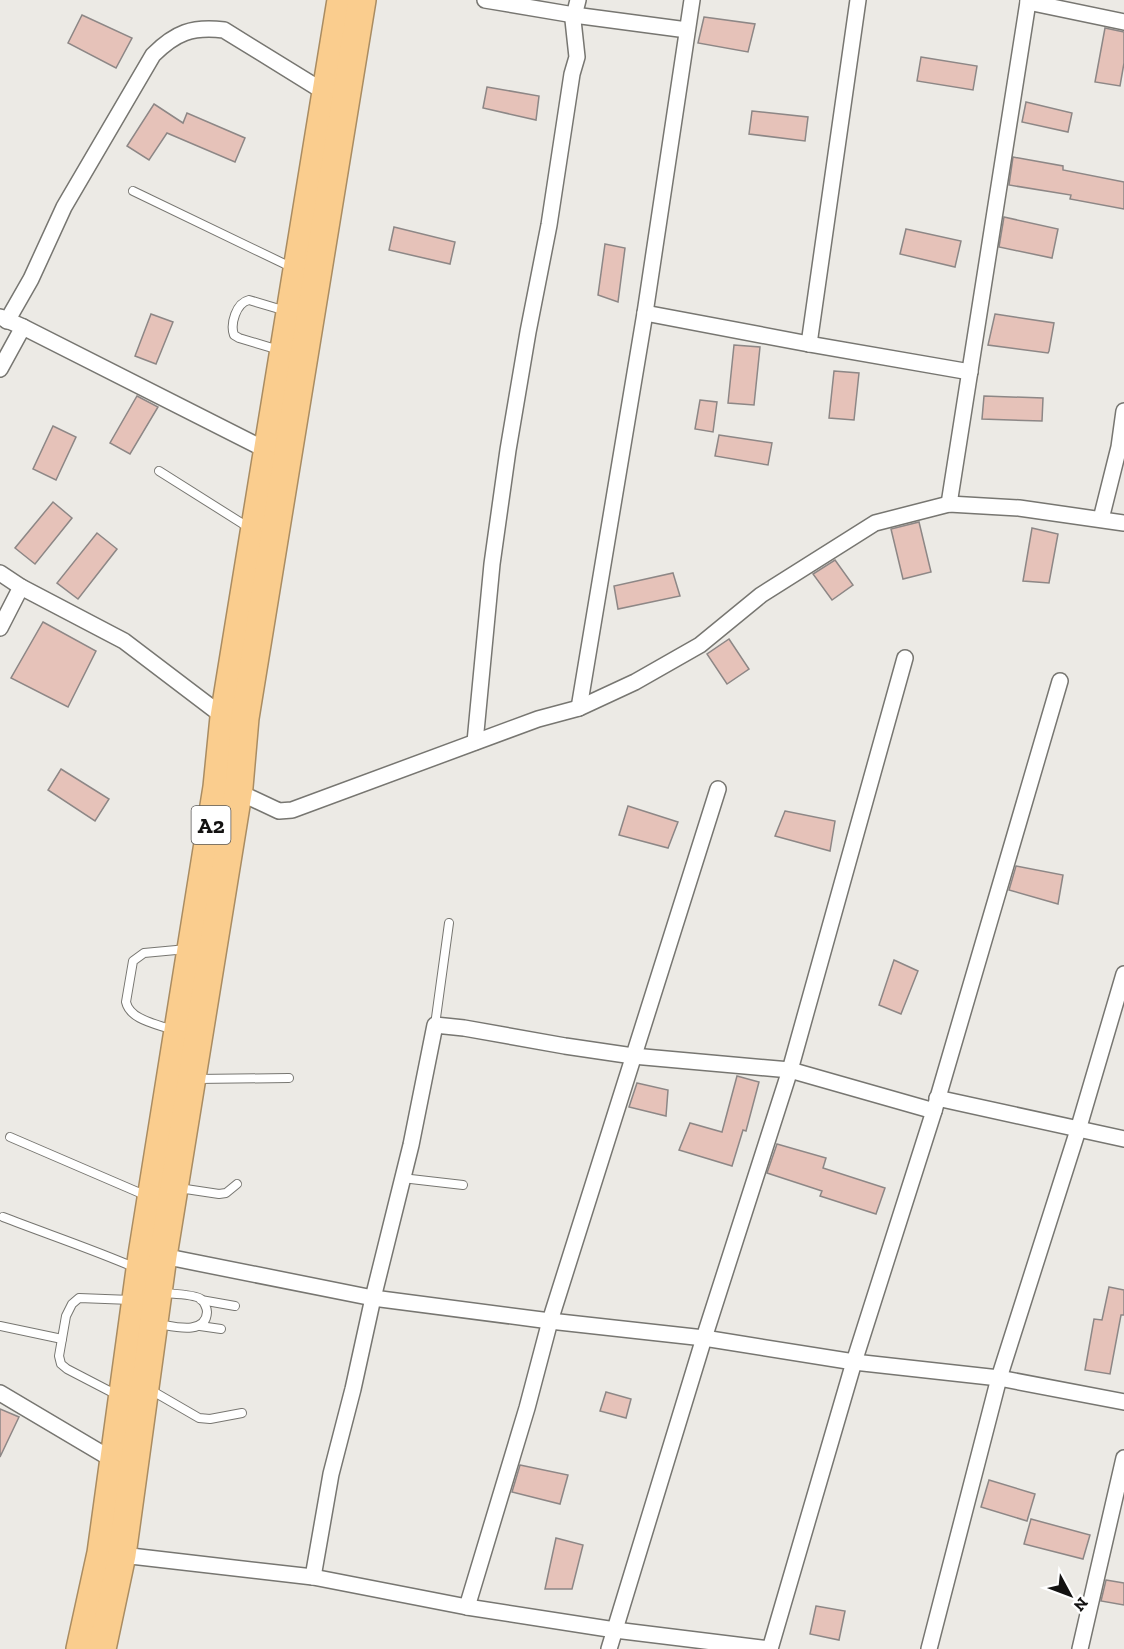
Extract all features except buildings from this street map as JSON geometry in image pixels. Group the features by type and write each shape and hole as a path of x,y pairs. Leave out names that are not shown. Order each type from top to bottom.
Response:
{"highway":[{"name":"A2","path":"102,1649 122,1555 134,1392 147,1296 163,1256 163,1193 178,1032 217,787 224,717 341,0"},
{"name":"A2","path":"80,1649 101,1553 113,1460 154,1324 140,1269 163,1193 192,1079 239,787 246,717 362,0"}],"street":[{"path":"484,0 576,7 687,30"},
{"path":"579,708 645,313 692,0"},
{"path":"809,344 858,0"},
{"path":"949,504 1028,1 1124,22"},
{"path":"475,742 492,564 508,450 549,225 572,74 577,57 573,21 576,7"},
{"path":"268,451 4,319 31,279 64,207 153,55 166,41 189,31 206,28 224,30 326,93"},
{"path":"645,313 970,372"},
{"path":"0,369 23,327"},
{"path":"1101,519 1119,447 1124,411"},
{"path":"239,787 247,796 279,811 292,810 538,719 579,708 635,682 700,645 761,595 875,523 949,504 1019,508 1124,523"},
{"path":"0,573 124,641 224,717"},
{"path":"0,628 21,586"},
{"path":"609,1649 704,1338 790,1070 905,658"},
{"path":"122,1555 313,1577 466,1607 615,1630 770,1649 854,1362 936,1105 1060,681"},
{"path":"466,1607 527,1408 550,1321 718,789"},
{"path":"929,1649 999,1378 1078,1130 1124,974"},
{"path":"313,1577 331,1474 411,1145 435,1025 633,1056 790,1070 936,1105 1124,1139"},
{"path":"163,1256 373,1298 704,1338 854,1362 999,1378 1124,1402"},
{"path":"0,1393 113,1460"},
{"path":"1080,1649 1124,1458"}],"lane":[{"path":"133,192 297,270"},
{"path":"284,351 239,338 234,335 232,329 239,306 244,301 249,300 290,312"},
{"path":"159,471 255,531"},
{"path":"435,1025 449,923"},
{"path":"178,1032 133,1014 127,1009 126,1002 133,961 139,956 144,953 191,949"},
{"path":"192,1079 289,1078"},
{"path":"10,1137 163,1193 219,1194 226,1193 237,1184"},
{"path":"402,1178 463,1185"},
{"path":"3,1217 140,1269"},
{"path":"235,1306 198,1299 147,1296 79,1298 72,1304 66,1316 59,1356 61,1364 67,1369 199,1418 210,1419 242,1413"},
{"path":"196,1327 205,1319 207,1313 206,1306 198,1299"},
{"path":"154,1324 221,1329"},
{"path":"0,1326 62,1339"}]}
